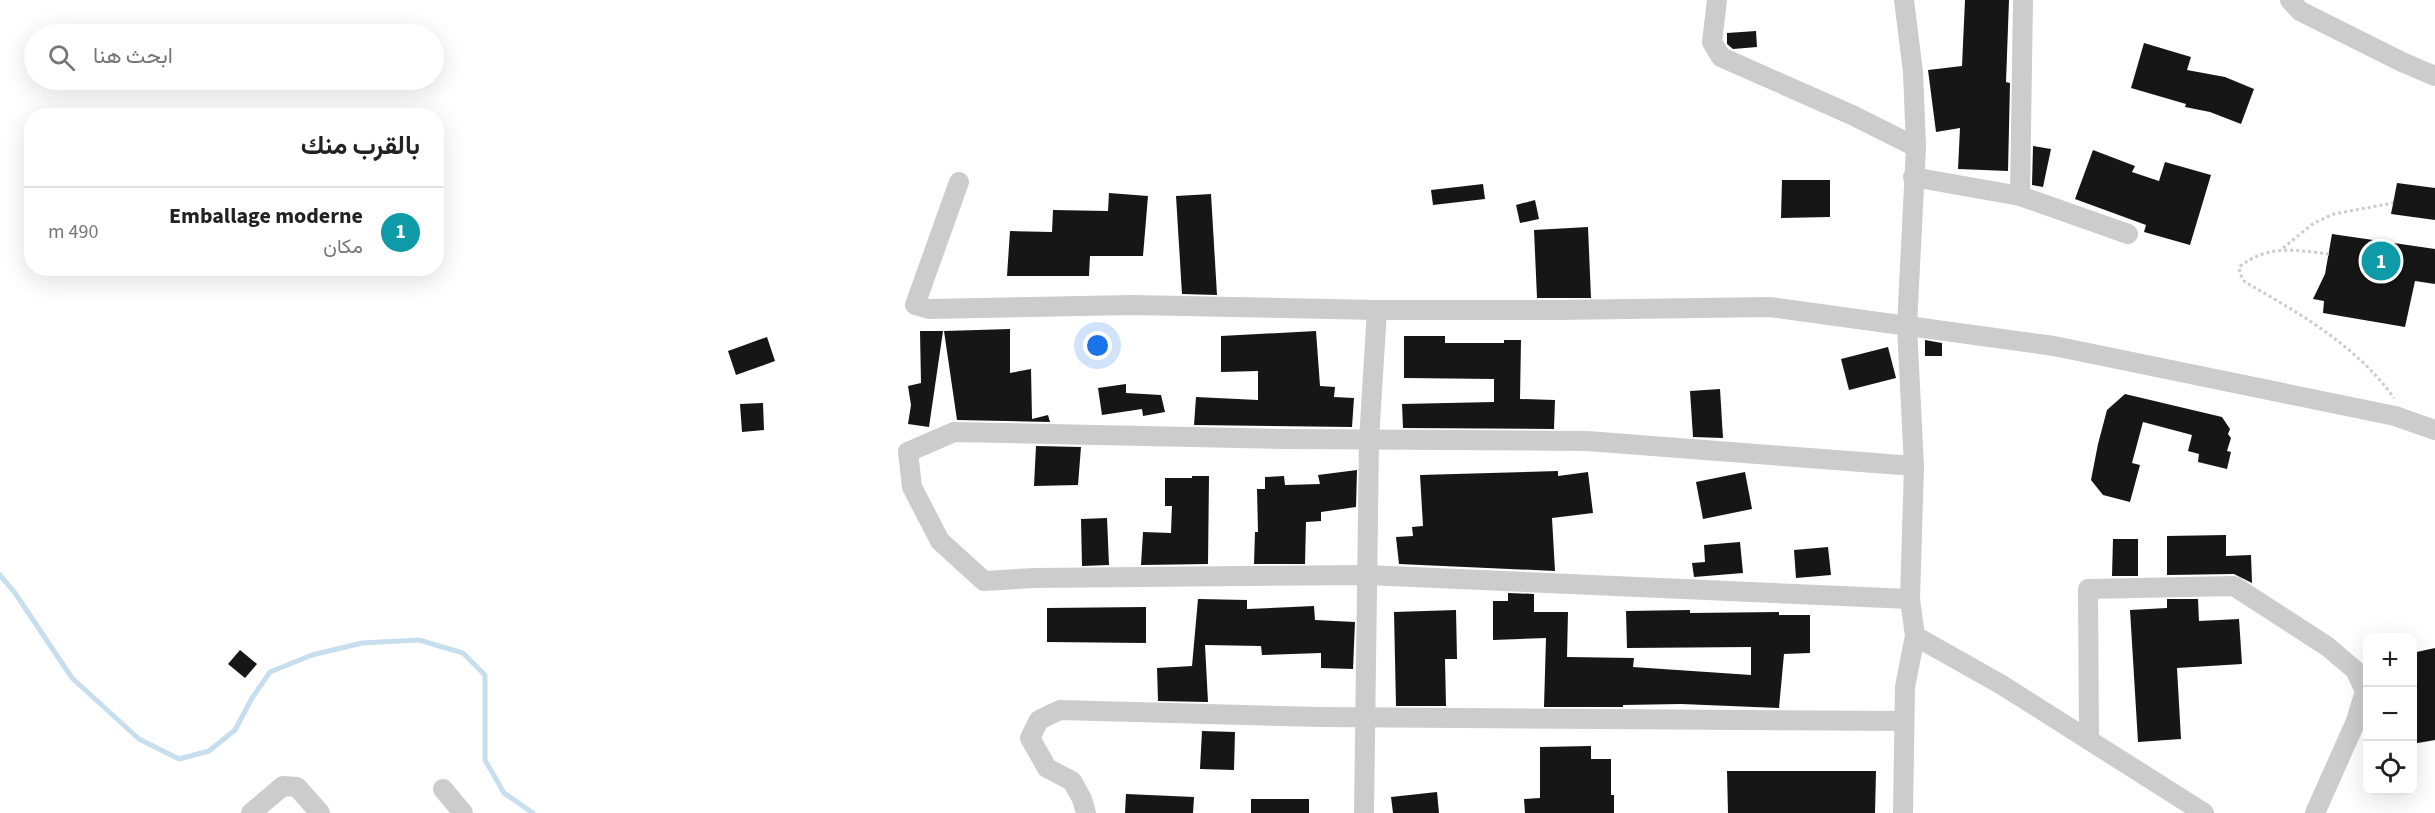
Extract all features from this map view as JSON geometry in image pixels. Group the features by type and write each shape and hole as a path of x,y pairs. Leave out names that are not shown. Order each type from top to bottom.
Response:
{"street":[{"path":"1717,0 1712,42 1721,57 1852,115 1916,147"},
{"path":"1903,813 1905,687 1915,636 1910,598 1914,466 1907,326 1916,147 1913,72 1904,0"},
{"path":"2020,196 2023,0"},
{"path":"2290,0 2300,11 2435,76"},
{"path":"1913,177 2020,196 2128,234"},
{"path":"959,182 915,305 929,309 1132,305 1377,310 1770,307 2054,346 2238,382 2410,421 2435,430"},
{"path":"1364,813 1369,440 1377,310"},
{"path":"1910,598 1367,575 984,580 940,541 912,487 908,452 954,432 1369,440 1587,441 1914,466"},
{"path":"2089,740 2088,589 2234,586 2328,647 2355,670 2365,691 2356,721 2315,813"},
{"path":"1915,636 2002,685 2204,813"},
{"path":"1086,813 1082,799 1072,782 1047,768 1030,738 1039,720 1060,710 1319,717 1904,721"},
{"path":"251,813 283,786 297,787 320,813"},
{"path":"443,789 463,813"}],"path":[{"path":"2282,249 2314,223 2334,214 2393,203"},
{"path":"2329,254 2282,249 2253,256 2240,267 2240,274 2245,282 2319,327 2377,375 2410,421"}],"building":[{"path":"1965,0 2009,0 2006,82 2010,83 2008,171 1958,169 1960,128 1936,132 1928,70 1962,66"},
{"path":"1756,31 1757,47 1733,49 1727,44 1727,33"},
{"path":"2144,43 2191,57 2187,70 2225,77 2254,89 2241,124 2210,112 2185,107 2186,104 2131,88"},
{"path":"2033,146 2051,149 2043,187 2032,185"},
{"path":"2093,150 2135,166 2132,172 2159,181 2165,162 2211,175 2190,245 2144,232 2146,225 2075,199"},
{"path":"1782,180 1830,180 1830,217 1781,218"},
{"path":"2397,183 2435,188 2435,220 2391,214"},
{"path":"1483,184 1485,199 1433,205 1431,190"},
{"path":"1109,193 1148,196 1143,256 1090,256 1089,276 1007,276 1010,231 1052,232 1053,210 1108,211"},
{"path":"1211,194 1217,295 1182,294 1176,196"},
{"path":"1535,200 1539,219 1520,223 1516,205"},
{"path":"1588,227 1591,298 1537,298 1534,230"},
{"path":"2332,234 2435,249 2435,284 2415,281 2405,327 2323,313 2324,301 2313,299 2325,274"},
{"path":"1010,329 1010,373 1031,369 1032,419 1048,415 1050,422 957,420 944,331"},
{"path":"920,331 943,331 929,427 908,424 911,405 908,386 921,383"},
{"path":"1316,331 1320,386 1335,387 1334,397 1354,398 1352,427 1194,425 1196,397 1258,400 1258,371 1221,372 1221,336"},
{"path":"1404,336 1445,336 1445,343 1504,343 1504,340 1521,340 1520,399 1555,400 1554,429 1403,428 1402,404 1494,402 1494,379 1404,378"},
{"path":"767,337 775,361 736,375 728,351"},
{"path":"1925,340 1942,343 1942,356 1925,356"},
{"path":"1888,347 1896,378 1849,390 1841,359"},
{"path":"1126,384 1126,393 1161,395 1165,412 1143,416 1142,409 1102,415 1098,388"},
{"path":"1720,389 1723,438 1693,437 1690,391"},
{"path":"2125,394 2222,417 2230,429 2228,434 2231,438 2227,451 2231,452 2227,469 2198,462 2199,454 2188,451 2192,435 2143,422 2132,463 2140,465 2130,502 2103,495 2091,480 2098,444 2107,410"},
{"path":"763,403 764,430 742,432 740,404"},
{"path":"1036,446 1081,447 1078,485 1034,486"},
{"path":"1357,470 1356,507 1321,512 1321,521 1306,522 1305,564 1254,564 1255,532 1258,532 1257,489 1265,489 1265,477 1284,476 1285,485 1320,484 1318,475"},
{"path":"1558,471 1558,476 1588,472 1593,513 1552,518 1555,571 1399,564 1396,537 1413,536 1412,527 1423,526 1420,475"},
{"path":"1745,472 1752,509 1703,519 1696,482"},
{"path":"1192,476 1209,476 1208,564 1141,565 1143,532 1171,533 1172,506 1165,506 1165,478 1192,478"},
{"path":"1107,518 1109,565 1082,566 1081,519"},
{"path":"2226,535 2226,556 2251,555 2252,583 2234,574 2167,575 2167,536"},
{"path":"2113,539 2138,539 2138,576 2112,576"},
{"path":"1740,542 1743,573 1694,577 1692,563 1705,562 1704,545"},
{"path":"1828,547 1831,575 1796,578 1794,550"},
{"path":"1508,593 1534,594 1534,612 1568,612 1567,657 1634,658 1633,667 1751,675 1751,647 1627,648 1626,611 1690,610 1690,613 1779,612 1779,615 1810,615 1810,653 1784,654 1779,708 1681,704 1544,707 1546,638 1493,640 1493,601 1508,601"},
{"path":"1198,599 1247,600 1247,609 1314,606 1315,620 1355,622 1353,669 1321,668 1321,653 1262,655 1261,646 1205,645 1208,702 1158,701 1157,668 1192,666"},
{"path":"2167,599 2198,599 2199,621 2239,619 2242,664 2177,668 2181,739 2138,742 2130,610 2167,608"},
{"path":"1146,607 1146,643 1047,642 1047,608"},
{"path":"1456,610 1457,659 1445,659 1446,706 1396,706 1394,612"},
{"path":"2435,648 2435,740 2417,743 2417,687 2417,652"},
{"path":"240,650 257,664 245,678 228,664"},
{"path":"1202,731 1235,732 1234,770 1200,769"},
{"path":"1591,746 1591,759 1611,759 1611,795 1614,795 1614,813 1525,813 1524,799 1540,798 1540,747"},
{"path":"1727,771 1876,771 1875,813 1728,813"},
{"path":"1437,792 1439,813 1393,813 1391,797"},
{"path":"1126,794 1194,797 1193,813 1125,813"},
{"path":"1251,799 1309,799 1309,813 1251,813"}],"waterway":[{"path":"0,575 15,593 72,678 139,739 179,759 209,751 235,730 252,698 270,672 312,655 362,643 419,640 463,653 485,675 485,760 504,793 533,813"}],"place":[{"name":"Emballage moderne","path":"2381,261"}]}
